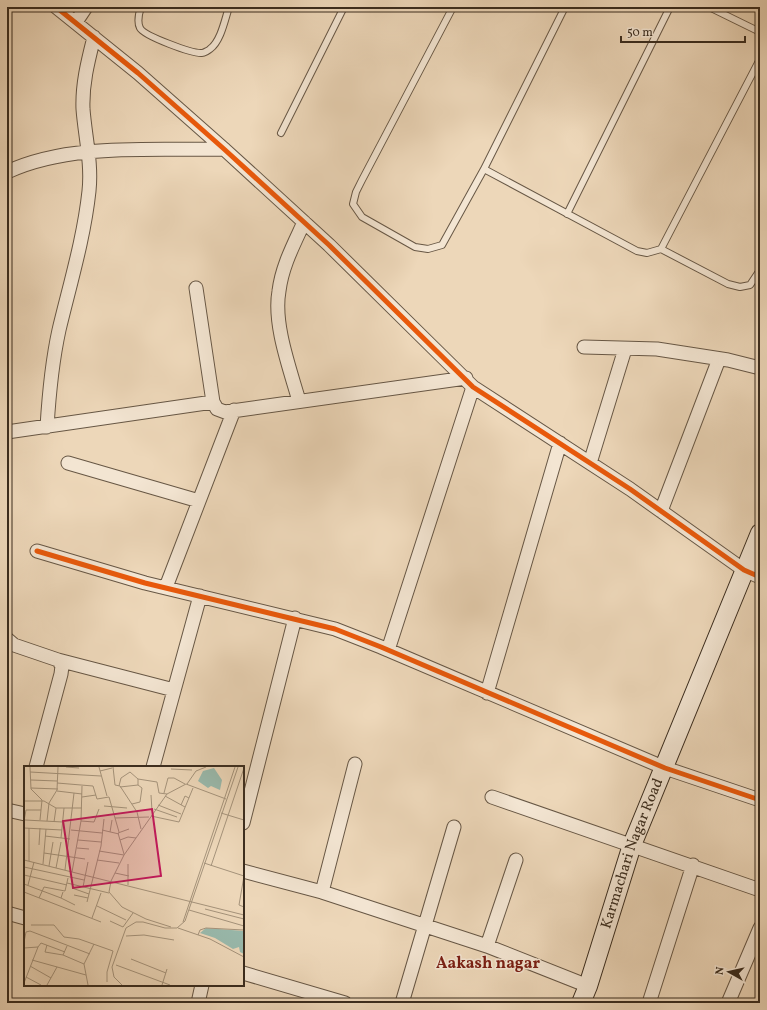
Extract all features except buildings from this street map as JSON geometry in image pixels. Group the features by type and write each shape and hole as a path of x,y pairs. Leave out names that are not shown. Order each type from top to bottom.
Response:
{"street":[{"path":"56,7 138,73 224,149 304,222 433,349 470,382 752,573"},
{"path":"76,22 86,7"},
{"path":"47,427 52,368 59,331 72,282 89,190 88,153 83,106 84,78 94,37"},
{"path":"7,172 40,160 88,153 124,150 224,149"},
{"path":"299,401 288,362 278,310 278,291 286,261 304,222"},
{"path":"196,288 213,402 217,409 225,412 299,401 470,382"},
{"path":"584,348 657,349 719,359 760,368"},
{"path":"590,462 624,349"},
{"path":"661,511 719,359"},
{"path":"388,650 470,382"},
{"path":"7,432 213,402"},
{"path":"166,587 234,410"},
{"path":"487,693 560,443"},
{"path":"68,463 199,501"},
{"name":"Karmachari Nagar Road","path":"581,1003 588,986 632,845 752,573 760,533"},
{"path":"37,551 109,573 335,629 388,650 665,768 760,800"},
{"path":"154,766 200,596"},
{"path":"244,819 295,618"},
{"path":"7,639 14,645 58,660 174,690"},
{"path":"36,766 61,674 62,666 58,660"},
{"path":"322,892 355,764"},
{"path":"492,798 693,865 760,890"},
{"path":"7,810 24,812"},
{"path":"402,1003 454,827"},
{"path":"487,946 516,860"},
{"path":"649,1003 693,865"},
{"path":"244,871 322,892 487,946 588,986"},
{"path":"7,913 24,918"},
{"path":"728,1003 760,928"},
{"path":"244,973 345,1003"},
{"path":"198,1003 202,986"}],"lane":[{"path":"141,7 138,20 140,28 146,35 192,52 202,53 211,49 217,42 229,7"},
{"path":"281,133 344,7"},
{"path":"453,7 362,180 356,192 354,204 362,217 415,247 428,248 442,245 484,170 565,7"},
{"path":"567,214 670,7"},
{"path":"709,7 760,32"},
{"path":"484,170 636,251 647,254 661,249 760,59"},
{"path":"661,249 728,284 740,287 750,285 760,270"}],"cycle path":[{"path":"56,7 138,73 224,149 329,245 473,387 630,489 744,570 760,577"},
{"path":"37,551 145,583 335,629 381,647 665,768 760,800"}],"district":[{"name":"Aakash nagar","path":"488,964"}]}
